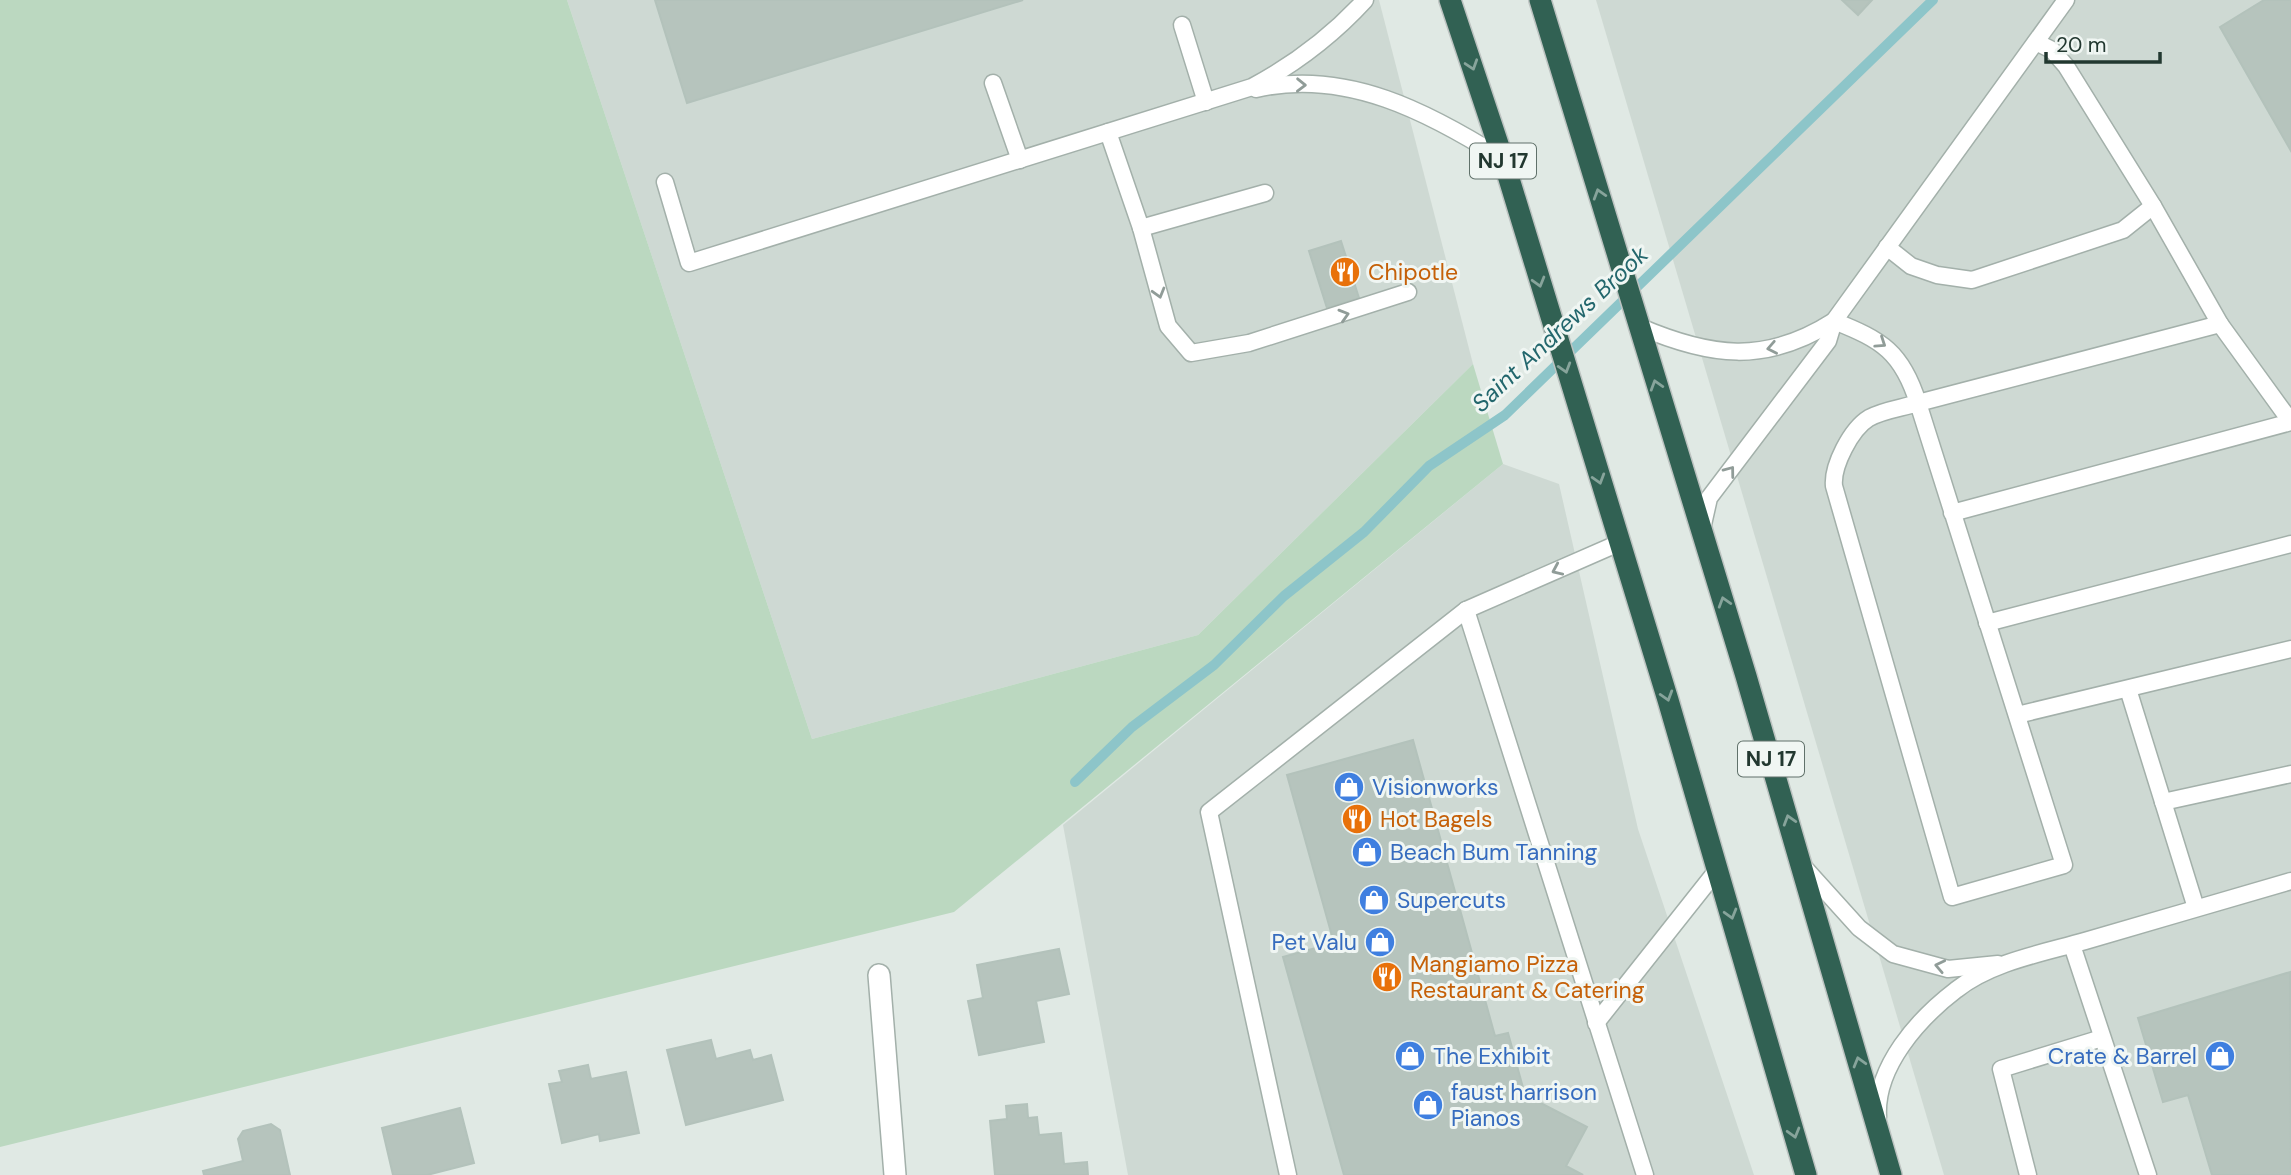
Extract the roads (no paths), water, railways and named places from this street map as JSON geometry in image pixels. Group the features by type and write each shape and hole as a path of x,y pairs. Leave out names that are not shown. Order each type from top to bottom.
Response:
{"highway":[{"name":"NJ 17","path":"1450,0 1503,159 1718,869 1806,1175"},
{"name":"NJ 17","path":"1540,0 1803,866 1891,1175"}],"street":[{"path":"879,975 895,1175"}],"lane":[{"path":"665,182 690,263 1252,87 1305,55 1335,31 1365,0"},
{"path":"1702,531 1709,498 1828,341 1834,321 2066,0"},
{"path":"1182,25 1206,102"},
{"path":"1952,513 2291,422 2220,324 2153,206 2066,66 2052,50 2036,42"},
{"path":"993,83 1020,160"},
{"path":"1233,93 1290,84 1360,91 1404,104 1451,126 1503,159"},
{"path":"1108,132 1141,228 1168,326 1191,353 1249,343 1408,292"},
{"path":"1141,228 1265,193"},
{"path":"1887,247 1911,266 1937,275 1972,280 2123,230 2153,206"},
{"path":"1640,335 1716,352 1744,352 1795,342 1834,321 1861,331 1891,349 1903,366 1912,383 1918,403 1952,513 2064,865 1952,897 1833,474 1841,454 1865,420 1918,403 2220,324"},
{"path":"1288,1175 1209,812 1466,610 1619,543"},
{"path":"1987,623 2291,544"},
{"path":"1466,610 1645,1175"},
{"path":"2017,715 2291,649"},
{"path":"2128,688 2196,908"},
{"path":"2163,802 2291,774"},
{"path":"1803,866 1859,928 1894,954 1948,969 2007,964"},
{"path":"1596,1023 1718,869"},
{"path":"1879,1133 1877,1103 1887,1069 1914,1031 1957,989 2007,964 2291,881"},
{"path":"2071,945 2148,1175"},
{"path":"2028,1175 2001,1069 2102,1038"}],"waterway":[{"name":"Saint Andrews Brook","path":"1075,782 1132,727 1214,665 1284,596 1364,532 1429,466 1505,415 1933,0"}],"place":[{"name":"Chipotle","path":"1345,272"},
{"name":"Visionworks","path":"1349,787"},
{"name":"Hot Bagels","path":"1357,819"},
{"name":"Beach Bum Tanning","path":"1367,852"},
{"name":"Supercuts","path":"1374,900"},
{"name":"Pet Valu","path":"1380,942"},
{"name":"Mangiamo Pizza Restaurant & Catering","path":"1387,977"},
{"name":"The Exhibit","path":"1410,1056"},
{"name":"Crate & Barrel","path":"2220,1056"},
{"name":"faust harrison Pianos","path":"1428,1105"}]}
